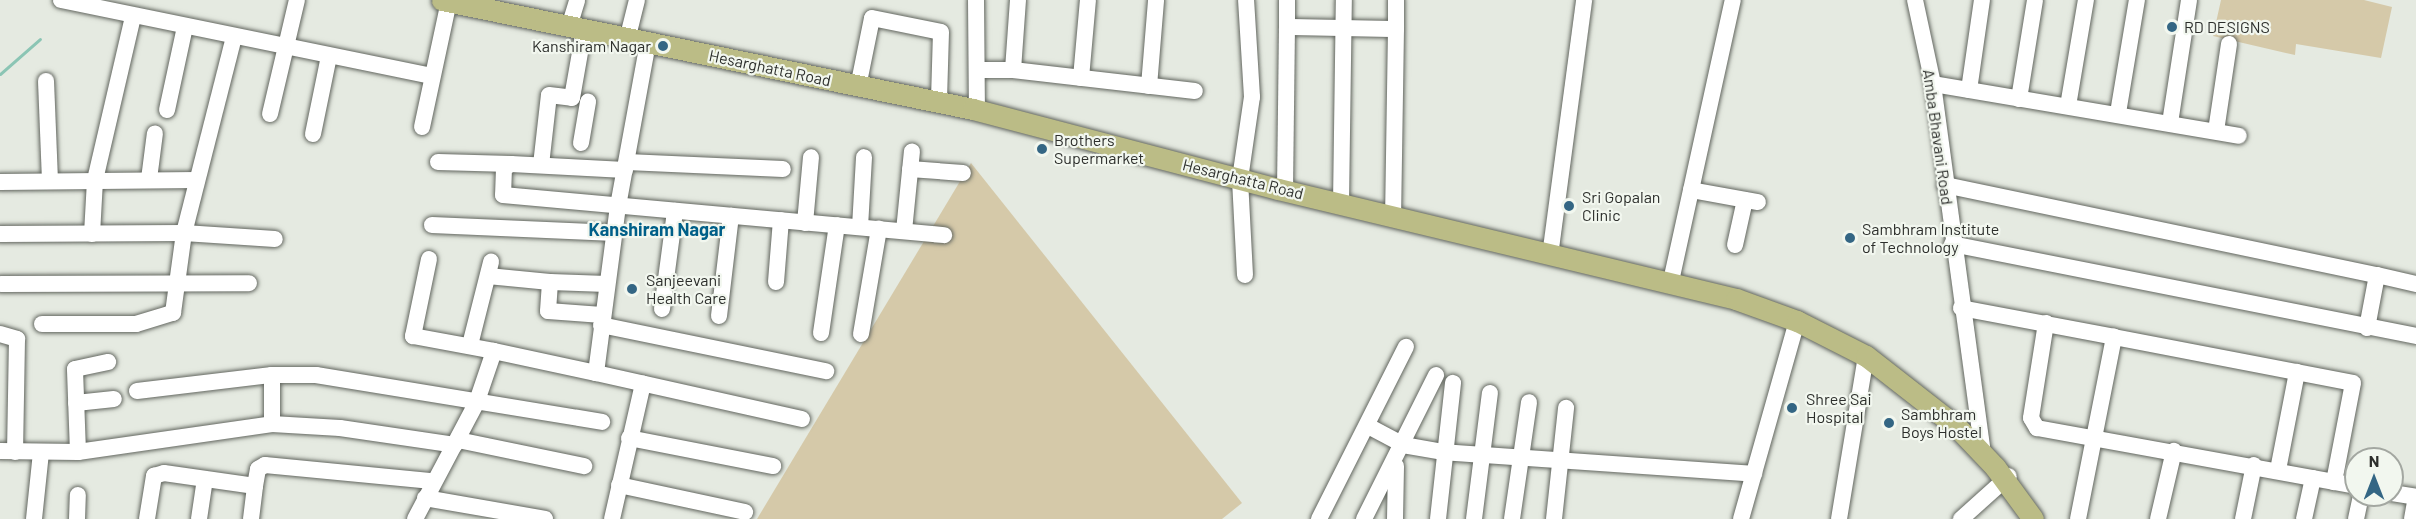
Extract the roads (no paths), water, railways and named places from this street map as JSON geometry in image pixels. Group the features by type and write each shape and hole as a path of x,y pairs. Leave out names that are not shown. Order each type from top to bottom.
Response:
{"main road":[{"name":"Hesarghatta Road","path":"446,1 627,40 977,110 1240,179 1550,256 1671,281 1797,321 1866,356 1998,470 2045,519"},
{"name":"Hesarghatta Road","path":"1998,470 2033,519"}],"street":[{"path":"61,0 133,17 432,76"},
{"path":"270,114 297,0"},
{"path":"577,0 577,28 588,101 581,143"},
{"path":"627,40 637,0"},
{"path":"976,0 977,110"},
{"path":"1013,70 1018,0"},
{"path":"1081,78 1088,0"},
{"path":"1149,86 1156,0"},
{"path":"1245,274 1240,179 1252,97 1246,0"},
{"path":"1285,190 1287,0"},
{"path":"1341,204 1344,0"},
{"path":"1394,217 1396,0"},
{"path":"1550,256 1584,0"},
{"path":"1671,281 1733,0"},
{"name":"Amba Bhavani Road","path":"1915,0 1933,84 1961,308 1998,470"},
{"path":"1969,90 1982,0"},
{"path":"2019,99 2035,0"},
{"path":"2068,106 2086,0"},
{"path":"2118,113 2137,0"},
{"path":"2170,123 2189,0"},
{"path":"422,127 446,1"},
{"path":"93,234 95,180 133,17"},
{"path":"858,87 872,18 941,32 939,101"},
{"path":"167,110 185,27"},
{"path":"1287,27 1396,29"},
{"path":"42,324 128,325 169,317 176,309 184,233 234,37"},
{"path":"596,373 618,206 648,43"},
{"path":"2216,131 2229,44"},
{"path":"313,134 329,56"},
{"path":"978,70 1013,70 1195,91"},
{"path":"46,81 50,181"},
{"path":"1933,84 2118,113 2239,136"},
{"path":"541,165 549,95 588,101"},
{"path":"149,179 155,133"},
{"path":"904,231 912,151"},
{"path":"805,223 811,156"},
{"path":"860,227 864,157"},
{"path":"438,162 783,169"},
{"path":"510,165 504,168 505,198 944,235"},
{"path":"910,169 963,173"},
{"path":"0,182 197,180"},
{"path":"1945,184 2416,284"},
{"path":"1691,190 1751,201 1735,245"},
{"path":"662,309 675,211"},
{"path":"719,316 731,216"},
{"path":"776,282 782,220"},
{"path":"432,225 615,233"},
{"path":"820,333 837,225"},
{"path":"861,333 879,229"},
{"path":"0,234 184,233 275,239"},
{"path":"1952,243 2416,336"},
{"path":"429,259 413,336 470,345 802,419"},
{"path":"470,345 490,269 550,282 607,284"},
{"path":"2367,328 2377,275"},
{"path":"1,284 179,280 249,283"},
{"path":"550,282 548,311 602,320 826,371"},
{"path":"1961,308 2353,383 2334,482"},
{"path":"1741,519 1797,321"},
{"path":"2046,323 2032,425 2254,465 2344,484"},
{"path":"0,334 17,339 8,451 78,452 272,424 340,428 456,443 584,465"},
{"path":"2078,519 2097,437 2114,337"},
{"path":"1319,519 1406,347"},
{"path":"415,519 432,482 476,404 494,351"},
{"path":"1839,519 1866,356"},
{"path":"78,452 75,369 108,362"},
{"path":"2278,470 2297,372"},
{"path":"272,375 272,424"},
{"path":"137,391 272,375 316,375 419,390 476,404 602,422"},
{"path":"1364,519 1396,461 1436,375"},
{"path":"1438,519 1442,452 1453,383"},
{"path":"612,519 643,384"},
{"path":"1474,519 1480,456 1490,393"},
{"path":"76,404 114,399"},
{"path":"1512,519 1530,402"},
{"path":"1554,519 1566,408"},
{"path":"1368,426 1403,446 1442,452 1560,463 1754,474"},
{"path":"629,438 773,466"},
{"path":"2158,519 2174,451"},
{"path":"34,519 40,452"},
{"path":"1395,519 1396,461"},
{"path":"251,519 258,468 265,465 432,482"},
{"path":"2243,519 2254,465"},
{"path":"1960,519 1998,470"},
{"path":"147,519 154,477 164,473 255,486"},
{"path":"2304,519 2313,478"},
{"path":"199,519 205,479"},
{"path":"619,485 745,512"},
{"path":"77,519 78,495"},
{"path":"2412,519 2416,497"},
{"path":"424,498 544,519"}],"waterway":[{"path":"0,74 40,39"}],"place":[{"name":"RD DESIGNS","path":"2172,27"},
{"name":"Kanshiram Nagar","path":"663,46"},
{"name":"Brothers Supermarket","path":"1042,149"},
{"name":"Sri Gopalan Clinic","path":"1569,206"},
{"name":"Sambhram Institute of Technology","path":"1850,238"},
{"name":"Sanjeevani Health Care","path":"632,289"},
{"name":"Shree Sai Hospital","path":"1792,408"},
{"name":"Sambhram Boys Hostel","path":"1889,423"}],"district":[{"name":"Kanshiram Nagar","path":"657,229"}]}
